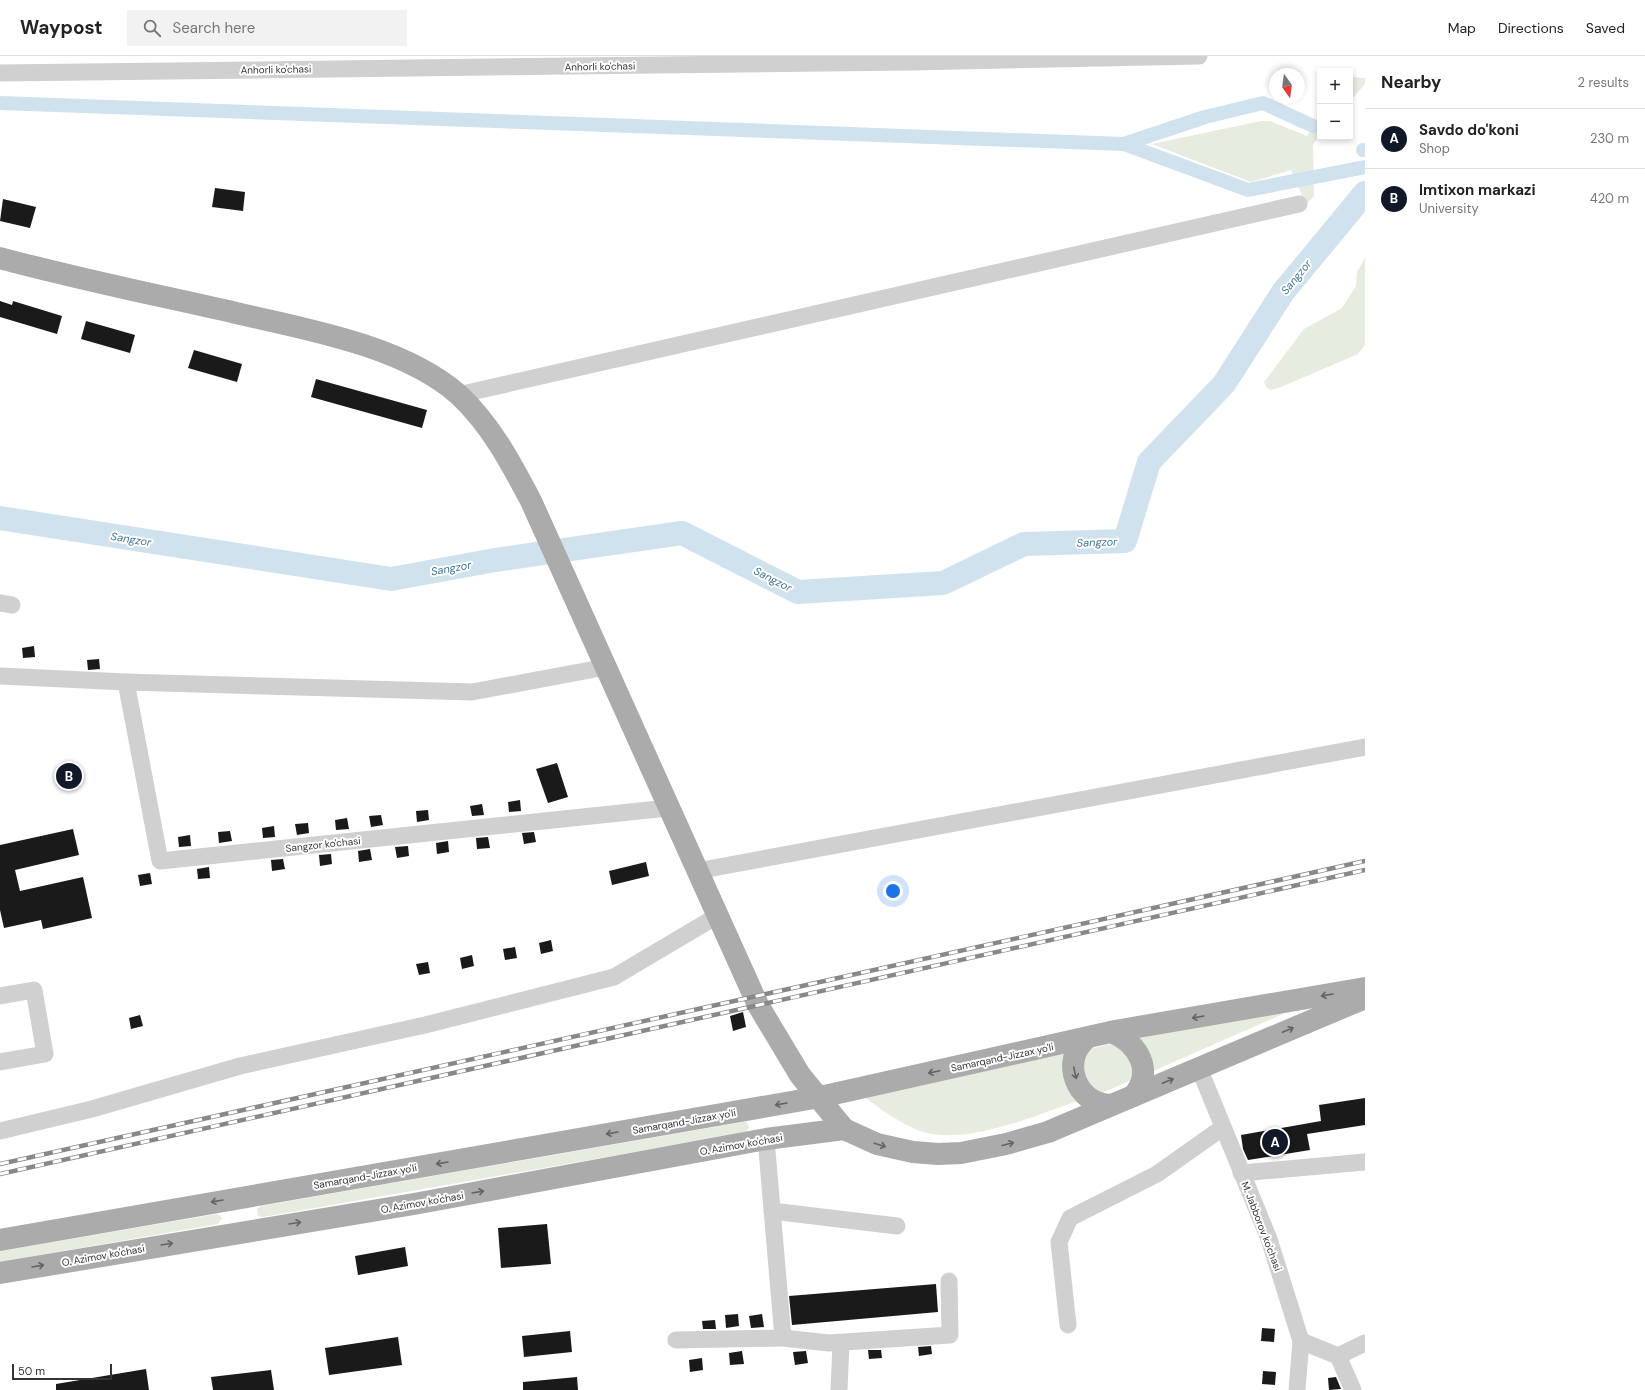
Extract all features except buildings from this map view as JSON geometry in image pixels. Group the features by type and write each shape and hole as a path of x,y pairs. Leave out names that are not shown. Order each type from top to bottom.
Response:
{"main road":[{"path":"0,258 343,339 403,361 430,375 458,395 484,424 507,454 531,501 758,1005 800,1075 820,1097 844,1130 877,1144 895,1149 938,1154 961,1153 1006,1144 1041,1134 1365,998"},
{"name":"Samarqand-Jizzax yo'li","path":"0,1240 820,1097 1112,1032 1365,988"},
{"path":"1112,1032 1120,1035 1134,1046 1141,1062 1143,1070 1142,1085 1133,1096"},
{"path":"1086,1039 1078,1045 1074,1053 1073,1064 1079,1086 1084,1094 1092,1101 1100,1105 1111,1104"},
{"name":"O. Azimov ko'chasi","path":"0,1273 261,1228 414,1204 766,1139 844,1130"},
{"path":"256,1195 246,1206 244,1214 250,1223 261,1228"}],"street":[{"name":"Anhorli ko'chasi","path":"0,73 117,63 912,62 1199,56"},
{"path":"458,395 1299,204"},
{"path":"0,676 126,682 472,692 606,667"},
{"name":"Sangzor ko'chasi","path":"126,682 160,861 668,808"},
{"path":"697,871 1365,747"},
{"path":"0,1130 92,1109 240,1066 425,1025 614,977 717,916"},
{"path":"0,996 34,990 45,1054 0,1062"},
{"name":"M. Jabborov ko'chasi","path":"1199,1068 1222,1128 1269,1240 1301,1341 1297,1390"},
{"path":"1068,1325 1060,1242 1070,1218 1157,1174 1222,1128"},
{"path":"766,1139 783,1338"},
{"path":"1241,1173 1365,1162"},
{"path":"772,1211 897,1226"},
{"path":"676,1340 783,1338 829,1343 950,1335 949,1281"},
{"path":"1301,1341 1338,1356 1353,1390"},
{"path":"839,1390 841,1342"},
{"path":"1338,1356 1365,1343"}],"shaded area":[{"path":"1353,77 1365,78 1365,84 1353,98"},
{"path":"1317,117 1317,139 1313,144 1314,196 1306,205 1291,170 1251,182 1152,144 1261,121 1270,121 1307,136 1316,122"},
{"path":"1365,258 1365,345 1358,354 1281,387 1271,390 1266,387 1264,382 1304,329 1342,308 1356,286 1357,272"},
{"path":"1282,1010 1283,1014 1151,1072 1140,1038"},
{"path":"1119,1042 1125,1046 1136,1078 1097,1095 1087,1080 1082,1051"},
{"path":"1066,1052 1083,1099 1024,1120 980,1132 958,1135 938,1135 920,1131 897,1120 863,1096"},
{"path":"746,1122 749,1126 748,1130 744,1133 263,1217 258,1216 257,1209 261,1206"},
{"path":"217,1214 222,1218 218,1224 0,1262 0,1251"}],"waterway":[{"path":"0,103 1124,144 1248,190 1365,167"},
{"path":"1124,144 1205,117 1263,103 1313,126"},
{"name":"Sangzor","path":"0,518 391,579 495,560 682,533 798,592 943,583 1024,544 1125,541 1149,462 1224,384 1283,292 1365,193"}],"railway":[{"path":"0,1164 1365,861"},
{"path":"0,1174 1365,870"}],"place":[{"name":"Imtixon markazi","path":"69,776"},
{"name":"Savdo do'koni","path":"1275,1142"}]}
